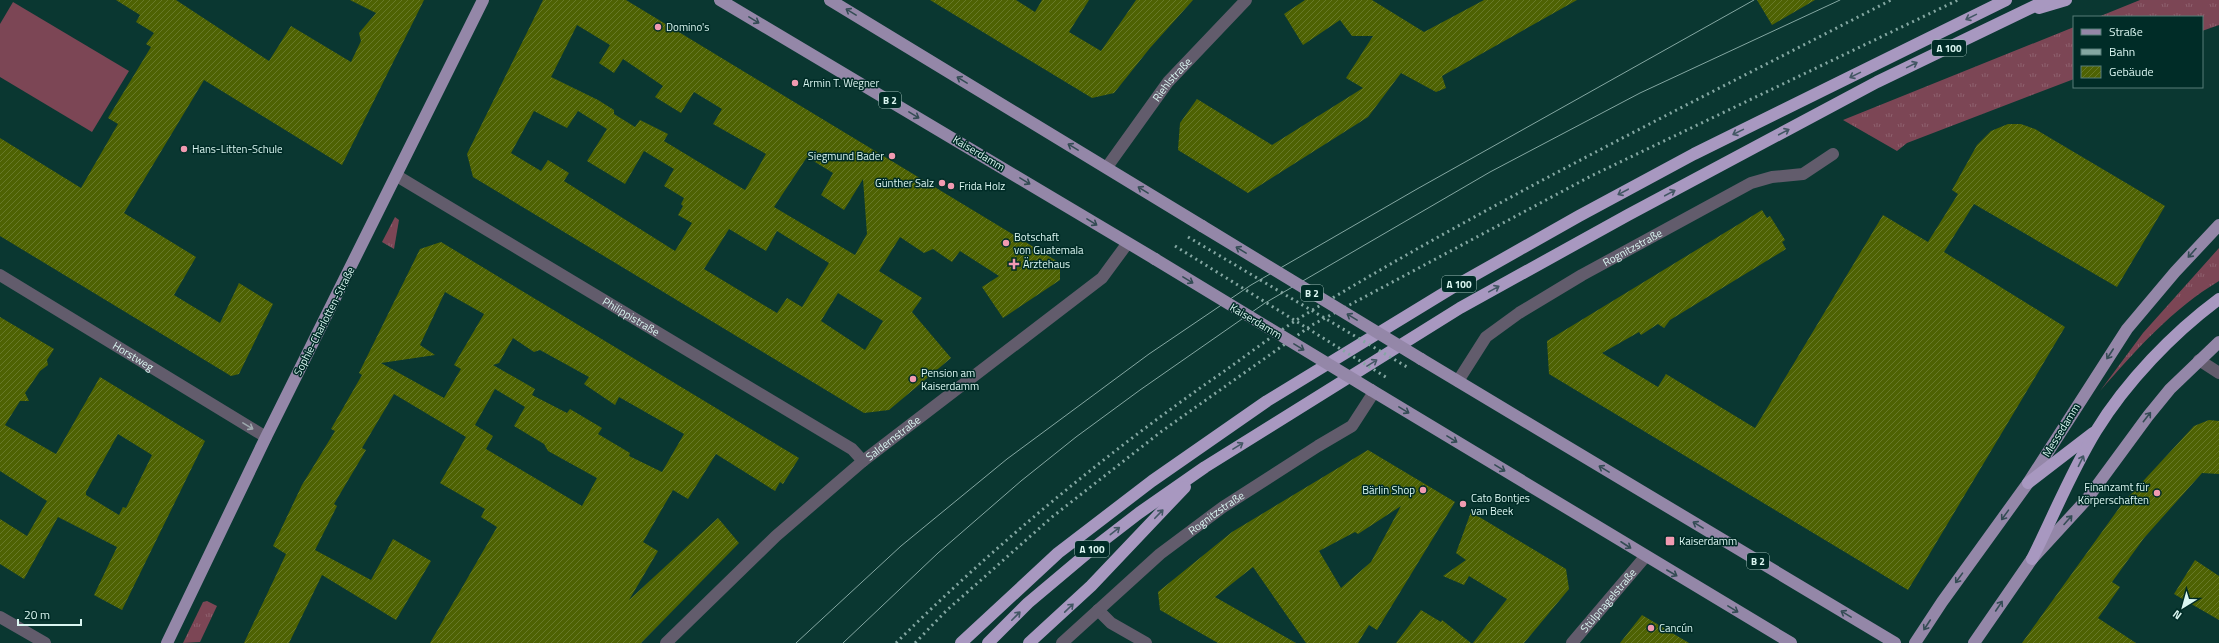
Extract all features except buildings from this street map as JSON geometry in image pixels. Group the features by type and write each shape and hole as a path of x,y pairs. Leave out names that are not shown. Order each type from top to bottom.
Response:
{"highway":[{"name":"A 100","path":"961,643 1058,553 1152,481 1267,401 1457,285 1579,216 1694,154 2006,0"},
{"name":"A 100","path":"988,643 1028,604 1091,550 1205,467 1474,300 1628,215 1877,82 2047,0"},
{"path":"2021,13 2066,0"},
{"path":"2032,559 2096,431 2150,360 2200,313 2219,299"},
{"path":"2028,484 2096,431"},
{"path":"1030,643 1091,586 1205,467"}],"main road":[{"name":"Sophie-Charlotten-Straße","path":"167,643 266,437 397,176 483,0"},
{"name":"Kaiserdamm","path":"720,0 1046,193 1127,244 1373,391 1645,557 1791,643"},
{"name":"B 2","path":"830,0 1421,359 1895,643"},
{"name":"Messedamm","path":"1915,643 1942,602 2028,484 2127,328 2184,261 2219,225"},
{"path":"1974,643 2032,559 2086,499 2148,416 2198,360 2219,342"}],"street":[{"name":"Riehlstraße","path":"1107,167 1168,82 1246,0"},
{"name":"Rognitzstraße","path":"1458,380 1486,336 1570,282 1751,184 1772,177 1803,174 1833,154"},
{"name":"Philippistraße","path":"397,176 852,449 862,461"},
{"name":"Saldernstraße","path":"666,643 776,536 862,461 1102,278 1127,244"},
{"name":"Horstweg","path":"0,276 266,437"},
{"path":"2198,360 2219,373"},
{"name":"Rognitzstraße","path":"1062,643 1160,554 1223,506 1352,426 1373,391"},
{"name":"Stülpnagelstraße","path":"1572,643 1645,557"},
{"path":"1098,610 1111,623 1146,643"},
{"path":"0,617 45,643"}],"green space":[{"path":"2140,0 2219,0 2219,25 2203,31 2203,16 2100,16"},
{"path":"13,2 129,71 92,132 0,77 0,24"},
{"path":"2073,27 2073,79 1907,143 1897,151 1843,120"},
{"path":"395,217 399,220 394,249 382,242"},
{"path":"2219,248 2219,281 2202,292 2170,317 2127,360 2100,391 2143,333"},
{"path":"207,601 217,606 200,642 183,643 203,602"}],"tram line":[{"path":"796,643 901,546 1007,459 1149,354 1251,285 1417,189 1754,0"},
{"path":"843,643 938,553 1021,481 1076,437 1140,390 1265,303 1490,172 1640,93 1840,0"}],"railway":[{"path":"896,643 973,570 1054,500 1137,434 1295,321 1377,272 1522,191 1891,0"},
{"path":"915,643 946,611 1052,517 1162,431 1312,325 1591,176 1958,0"},
{"path":"1188,237 1407,367"},
{"path":"1175,246 1389,379"}],"place":[{"name":"Domino's","path":"658,27"},
{"name":"Armin T. Wegner","path":"795,83"},
{"name":"Hans-Litten-Schule","path":"184,149"},
{"name":"Siegmund Bader","path":"892,156"},
{"name":"Günther Salz","path":"942,183"},
{"name":"Frida Holz","path":"951,186"},
{"name":"Botschaft von Guatemala","path":"1006,243"},
{"name":"Ärztehaus","path":"1014,264"},
{"name":"Pension am Kaiserdamm","path":"913,379"},
{"name":"Bärlin Shop","path":"1423,490"},
{"name":"Finanzamt für Körperschaften","path":"2157,493"},
{"name":"Cato Bontjes van Beek","path":"1463,504"},
{"name":"Kaiserdamm","path":"1670,541"},
{"name":"Cancún","path":"1651,628"}]}
